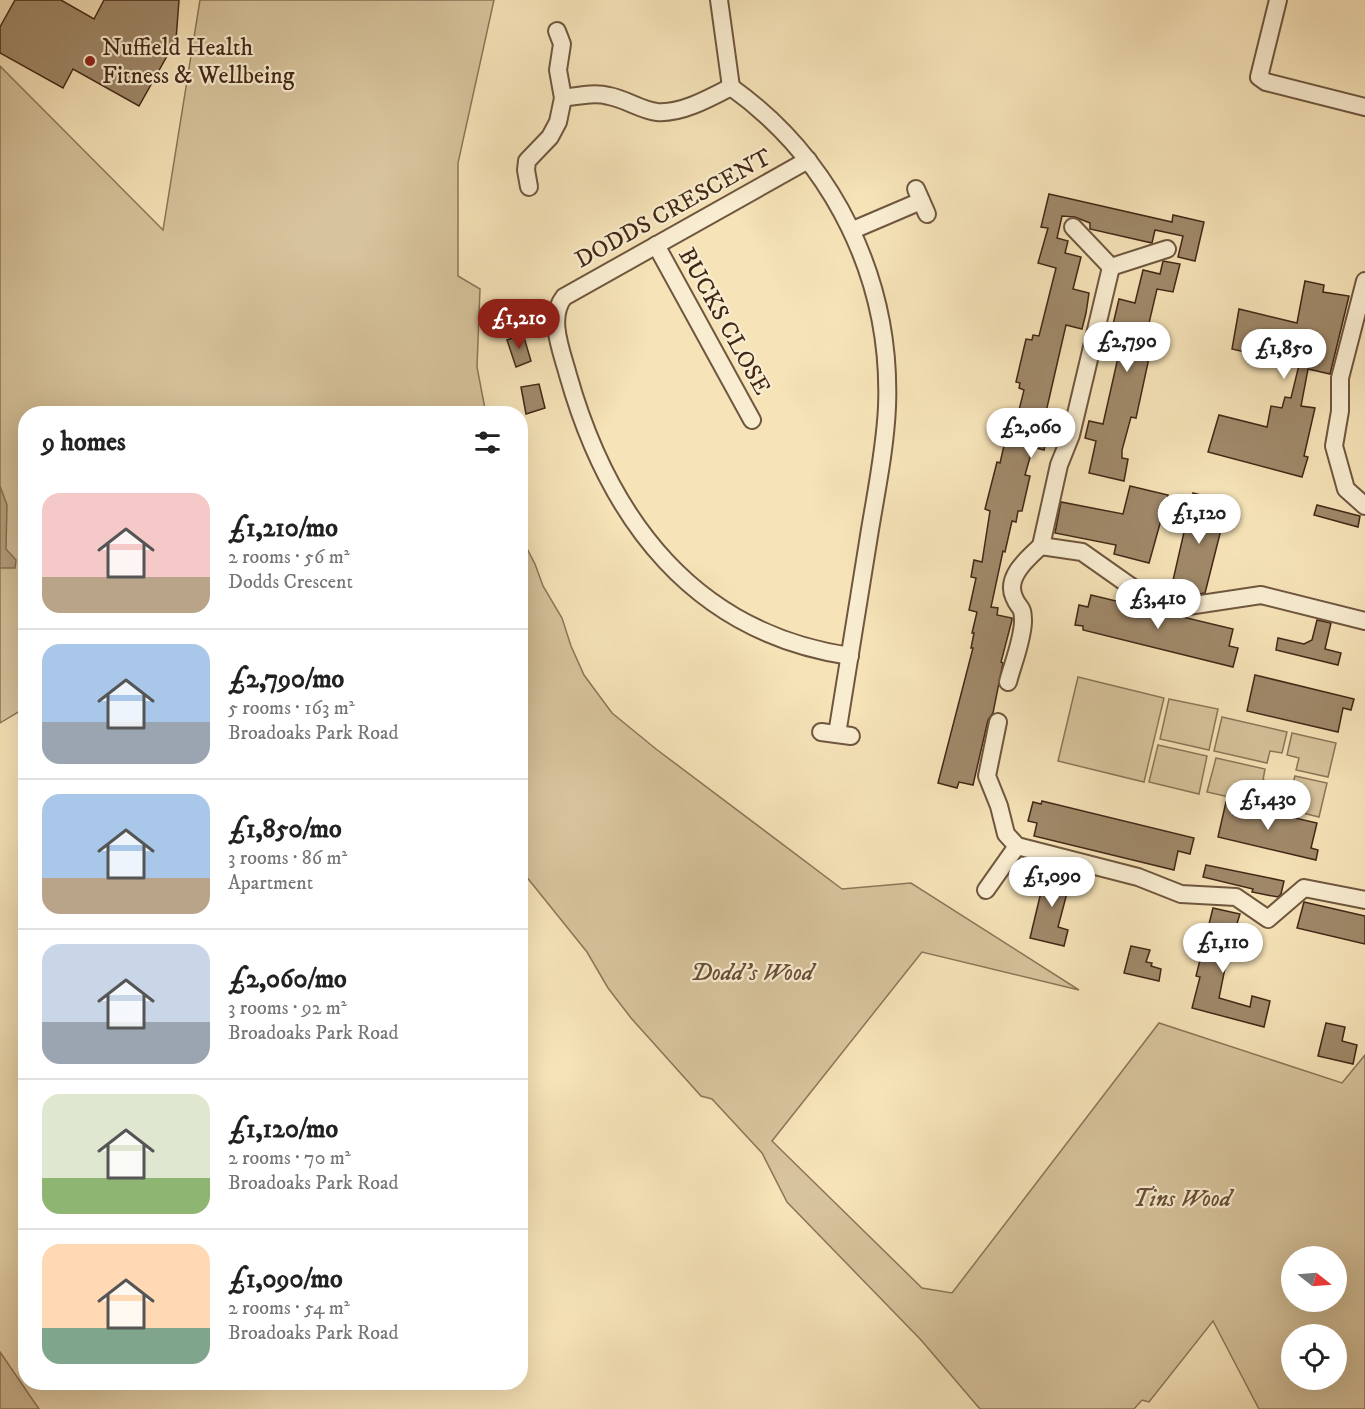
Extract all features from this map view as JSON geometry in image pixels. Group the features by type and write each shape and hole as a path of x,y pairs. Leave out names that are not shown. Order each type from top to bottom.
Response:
{"street":[{"path":"719,0 731,87 776,126 807,160 831,192 853,230 878,304 885,357 887,407 837,734"},
{"path":"1278,0 1259,77 1266,82 1365,107"},
{"path":"530,187 526,161 550,137 558,122 563,98 559,66 562,50 557,31"},
{"path":"563,98 596,94 610,96 648,110 665,112 702,101 731,87"},
{"name":"DODDS CRESCENT","path":"807,160 564,297 557,310 556,326 573,391 605,473 625,510 651,545 675,571 717,606 771,636 820,651 850,656"},
{"path":"853,230 921,201"},
{"path":"1072,226 1111,267"},
{"name":"BUCKS CLOSE","path":"656,245 752,420"},
{"path":"1111,267 1167,249"},
{"path":"1008,682 1023,626 1023,608 1013,596 1013,579 1024,562 1041,546 1059,465 1071,435 1111,267"},
{"path":"1365,281 1340,378 1340,411 1334,446 1346,489 1365,506"},
{"path":"1041,546 1082,552 1136,590 1188,606 1261,596 1365,621"},
{"path":"998,722 987,776 999,806 1006,834 1017,846 1137,877 1180,894 1236,897 1268,919 1304,888 1365,900"},
{"path":"986,890 1017,846"}],"green space":[{"path":"200,0 494,0 458,163 458,276 480,289 477,367 484,406 18,406 18,712 0,723 0,66 163,230"},
{"path":"528,550 543,586 562,618 584,675 612,713 656,749 842,889 911,883 1079,990 922,952 772,1141 922,1288 952,1293 1159,1023 1342,1083 1365,1055 1365,1409 1259,1409 1213,1321 1149,1402 1142,1400 1134,1409 980,1409 921,1340 787,1202 762,1153 712,1099 701,1096 631,1018 608,988 587,952 528,879"},
{"path":"1078,677 1164,698 1144,782 1058,761"},
{"path":"1169,699 1218,709 1209,750 1160,739"},
{"path":"1222,717 1287,732 1282,753 1270,751 1267,763 1214,751"},
{"path":"1292,733 1336,743 1328,777 1296,770 1299,758 1287,755"},
{"path":"1158,745 1207,756 1199,794 1149,782"},
{"path":"1216,758 1265,769 1263,780 1275,783 1269,806 1207,792"},
{"path":"1295,776 1327,783 1319,817 1275,806 1280,784 1292,787"},
{"path":"0,1352 18,1378 18,1390 26,1390 39,1409 0,1409"}],"shaded area":[{"path":"0,486 7,505 6,549 16,560 15,568 0,568"}],"building":[{"name":"Nuffield Health Fitness & Wellbeing","path":"15,0 61,0 94,19 104,0 179,0 176,40 139,106 73,69 63,88 0,53 0,27"},
{"path":"1049,194 1172,222 1173,215 1204,222 1195,261 1178,257 1183,236 1155,230 1152,243 1090,229 1090,223 1075,217 1062,216 1057,238 1068,241 1065,253 1081,257 1073,289 1089,293 1086,313 1082,329 1066,325 1046,412 1059,416 1055,432 1049,430 1044,450 1033,447 1025,475 1030,476 1022,511 1018,511 1016,522 1012,521 1005,552 1003,551 991,607 998,608 997,615 1012,618 1012,620 1001,662 1003,663 993,713 988,720 973,785 959,782 957,788 938,783 973,648 971,648 974,633 972,633 977,612 969,610 976,578 971,577 974,560 982,562 990,511 985,509 997,462 1000,463 1009,424 1015,426 1024,390 1019,388 1020,383 1016,382 1026,339 1032,340 1033,335 1039,336 1056,268 1038,263 1048,228 1041,227"},
{"path":"1163,261 1180,264 1173,292 1157,289 1141,357 1149,358 1136,418 1131,417 1122,450 1122,458 1128,459 1124,481 1089,473 1096,441 1085,438 1089,421 1103,424 1122,340 1110,337 1119,299 1135,303 1143,270 1160,274"},
{"path":"1305,281 1324,285 1323,292 1349,296 1330,374 1308,369 1301,406 1315,408 1304,456 1308,457 1302,477 1208,452 1219,415 1267,427 1271,406 1282,408 1285,397 1291,398 1299,365 1232,349 1239,309 1297,323"},
{"path":"523,334 531,361 516,367 507,340"},
{"path":"539,384 545,408 528,413 528,406 525,406 521,387"},
{"path":"1130,486 1168,495 1149,563 1114,554 1116,545 1055,533 1061,502 1123,514"},
{"path":"1193,493 1228,502 1205,593 1193,595 1171,589"},
{"path":"1317,505 1360,516 1358,527 1314,515"},
{"path":"1091,595 1233,629 1229,646 1238,648 1233,667 1083,630 1083,626 1075,625 1079,605 1088,607"},
{"path":"1317,620 1331,623 1325,649 1341,653 1338,665 1276,650 1278,638 1304,644 1312,640"},
{"path":"1255,675 1354,699 1351,710 1343,708 1338,732 1247,711"},
{"path":"1042,801 1194,838 1190,854 1178,851 1174,870 1034,836 1037,823 1028,821 1033,802 1041,804"},
{"path":"1226,802 1317,823 1311,848 1318,850 1316,860 1218,837"},
{"path":"1206,865 1284,881 1281,894 1278,897 1252,892 1253,889 1203,877"},
{"path":"1047,867 1072,874 1058,927 1068,930 1064,946 1030,938"},
{"path":"1304,902 1365,916 1365,944 1297,928"},
{"path":"1213,908 1240,914 1234,933 1232,933 1219,998 1250,1007 1252,996 1270,1001 1264,1027 1192,1008 1200,977 1196,976"},
{"path":"1131,946 1150,950 1146,962 1161,969 1159,981 1124,973"},
{"path":"1326,1023 1345,1027 1342,1041 1357,1045 1353,1064 1318,1056"}],"place":[{"name":"Nuffield Health Fitness & Wellbeing","path":"90,61"}],"park label":[{"name":"Dodd's Wood","path":"752,972"},
{"name":"Tins Wood","path":"1182,1198"}]}
